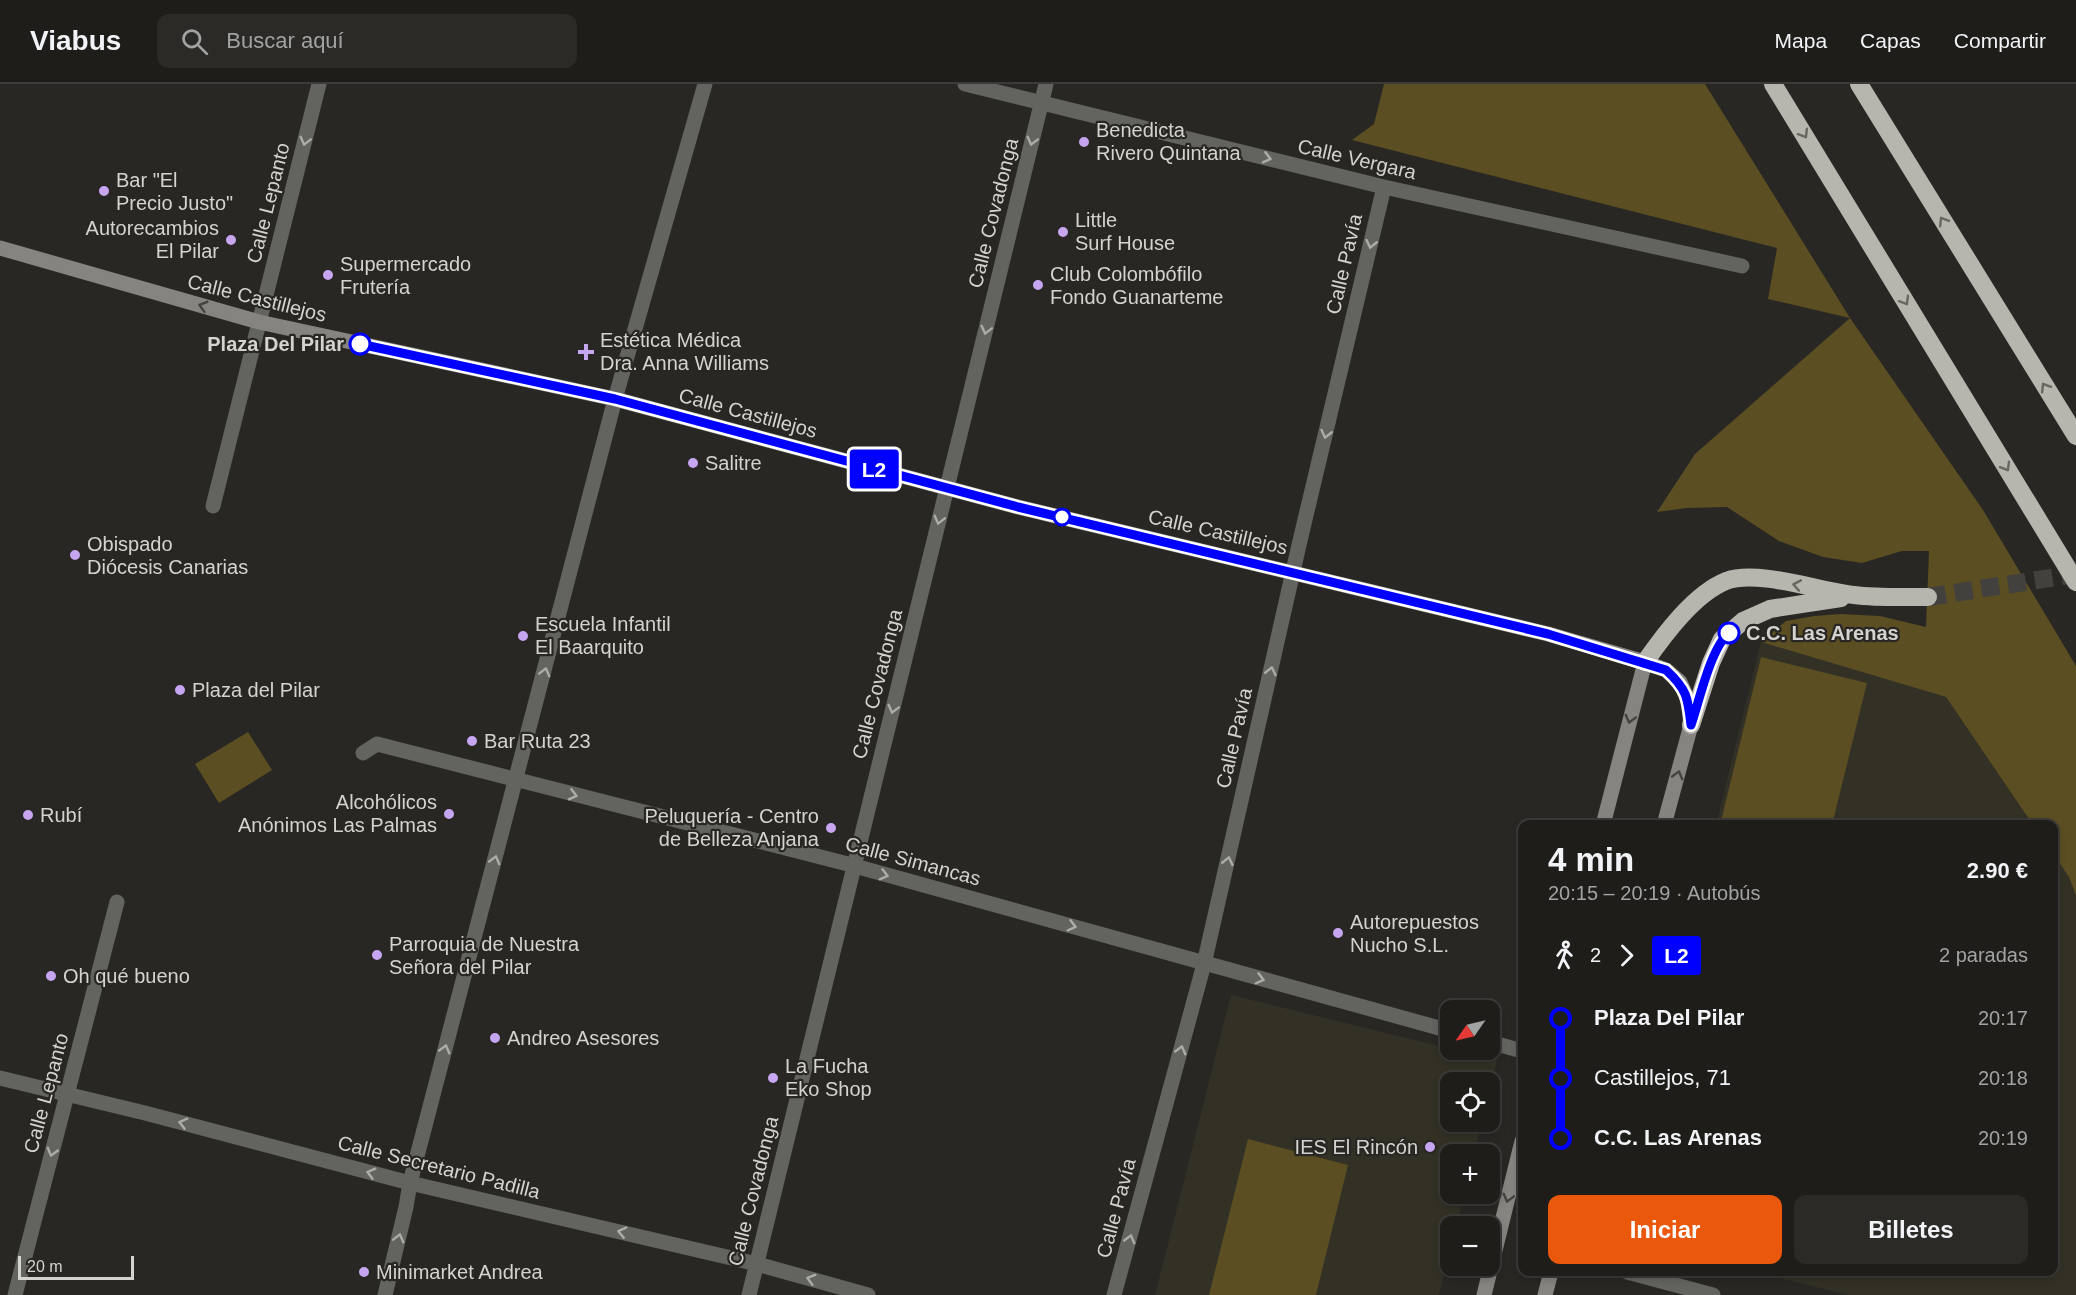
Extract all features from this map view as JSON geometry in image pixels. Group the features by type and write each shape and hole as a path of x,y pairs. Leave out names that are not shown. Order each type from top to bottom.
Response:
{"highway":[{"path":"1773,84 2076,582"},
{"path":"1859,84 2076,436"},
{"path":"1645,662 1690,607 1709,591 1740,577 1854,596 1928,597"},
{"path":"1691,725 1711,663 1722,639 1743,621 1770,609 1854,596"}],"street":[{"name":"Calle Lepanto","path":"213,506 319,84"},
{"path":"385,1295 410,1183 615,399 705,84"},
{"name":"Calle Vergara","path":"965,84 1384,187 1742,266"},
{"name":"Calle Covadonga","path":"749,1295 1046,84"},
{"name":"Calle Pavía","path":"1114,1295 1204,964 1384,187"},
{"name":"Calle Castillejos","path":"0,248 259,322 615,399 947,489 1548,634 1666,670 1680,682 1688,700 1691,725"},
{"path":"1604,820 1645,662"},
{"path":"1665,820 1691,725"},
{"name":"Calle Simancas","path":"363,753 377,744 854,866 1440,1028"},
{"name":"Calle Lepanto","path":"15,1295 117,902"},
{"path":"1500,1045 1518,1050"},
{"name":"Calle Secretario Padilla","path":"0,1078 145,1113 410,1183 757,1264 868,1295"},
{"path":"1484,1295 1518,1157"},
{"path":"1545,1295 1550,1276"},
{"path":"1642,1276 1713,1295"}],"shaded area":[{"path":"1384,84 1705,84 1850,318 1768,299 1777,248 1352,140 1374,124"},
{"path":"1850,318 1983,510 2076,666 2076,896 2069,877 2058,861 2058,820 2030,820 1946,697 1761,642 1786,621 1814,616 1841,614 1880,616 1926,627 1929,551 1902,551 1862,563 1823,557 1779,541 1727,507 1687,508 1657,512 1695,454"},
{"path":"1761,642 1946,697 2030,820 1717,820"},
{"path":"1761,657 1867,683 1833,820 1721,820"},
{"path":"248,732 272,770 219,803 195,764"},
{"path":"2058,861 2069,877 2076,896 2076,1295 1848,1295 1771,1276 2058,1276"},
{"path":"1231,995 1440,1046 1440,1060 1497,1060 1494,1072 1440,1072 1440,1132 1480,1132 1477,1144 1440,1144 1440,1204 1462,1204 1459,1216 1440,1216 1440,1276 1444,1276 1439,1295 1155,1295"},
{"path":"1248,1139 1348,1165 1316,1295 1209,1295"}],"tunnel":[{"path":"1928,597 2076,574"}],"bus line":[{"name":"L2","path":"360,344 615,399 1018,507 1548,634 1666,670 1680,682 1688,700 1691,725 1711,663 1722,639 1729,633"}],"place":[{"name":"Benedicta Rivero Quintana","path":"1084,142"},
{"name":"Bar \"El Precio Justo\"","path":"104,191"},
{"name":"Little Surf House","path":"1063,232"},
{"name":"Autorecambios El Pilar","path":"231,240"},
{"name":"Supermercado Frutería","path":"328,275"},
{"name":"Club Colombófilo Fondo Guanarteme","path":"1038,285"},
{"name":"Plaza Del Pilar","path":"360,344"},
{"name":"Estética Médica Dra. Anna Williams","path":"586,352"},
{"name":"Salitre","path":"693,463"},
{"name":"Obispado Diócesis Canarias","path":"75,555"},
{"name":"C.C. Las Arenas","path":"1729,633"},
{"name":"Escuela Infantil El Baarquito","path":"523,636"},
{"name":"Plaza del Pilar","path":"180,690"},
{"name":"Bar Ruta 23","path":"472,741"},
{"name":"Alcohólicos Anónimos Las Palmas","path":"449,814"},
{"name":"Rubí","path":"28,815"},
{"name":"Peluquería - Centro de Belleza Anjana","path":"831,828"},
{"name":"Autorepuestos Nucho S.L.","path":"1338,933"},
{"name":"Parroquia de Nuestra Señora del Pilar","path":"377,955"},
{"name":"Oh qué bueno","path":"51,976"},
{"name":"Andreo Asesores","path":"495,1038"},
{"name":"La Fucha Eko Shop","path":"773,1078"},
{"name":"IES El Rincón","path":"1430,1147"},
{"name":"Minimarket Andrea","path":"364,1272"}]}
